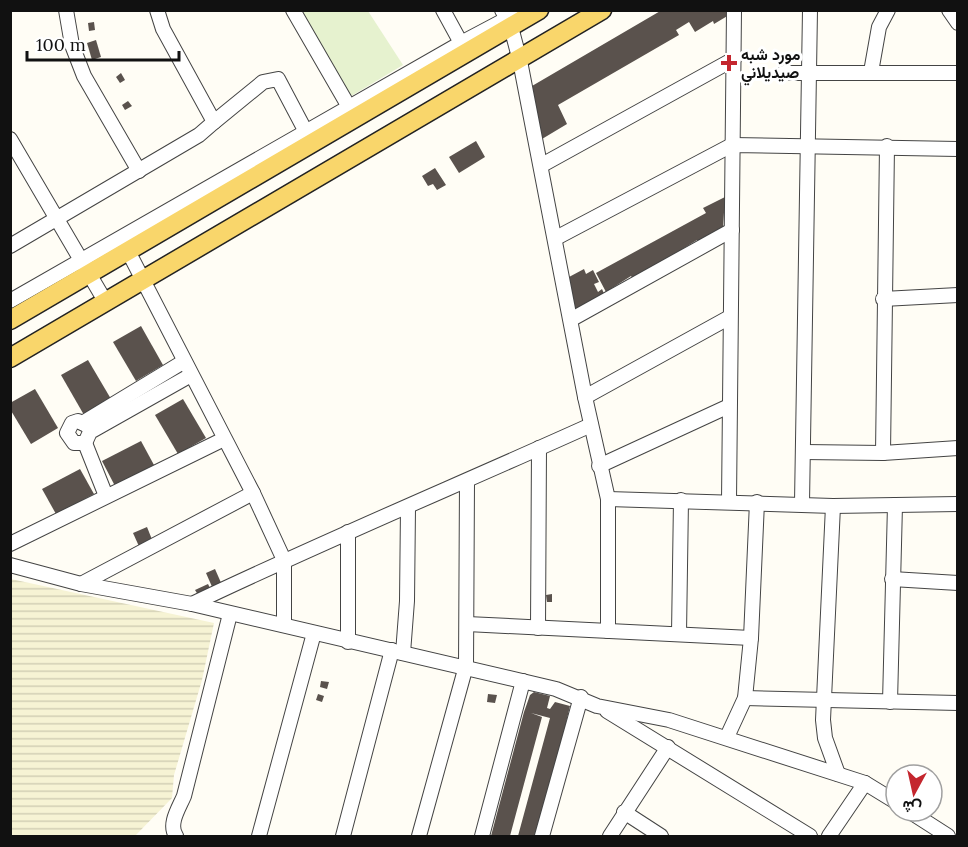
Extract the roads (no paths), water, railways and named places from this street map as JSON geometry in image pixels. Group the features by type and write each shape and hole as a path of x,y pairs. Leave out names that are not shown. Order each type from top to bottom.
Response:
{"main road":[{"path":"10,320 84,267 128,251 506,19 539,10"},
{"path":"10,358 143,278 520,61 602,10"}],"street":[{"path":"66,10 72,45 84,76 139,171"},
{"path":"157,10 163,29 214,122"},
{"path":"292,10 349,107"},
{"path":"443,10 461,43"},
{"path":"10,301 84,267 306,132 522,10"},
{"path":"729,501 735,10"},
{"path":"802,503 810,10"},
{"path":"871,72 879,27 888,10"},
{"path":"949,10 957,23"},
{"path":"506,19 520,61 572,319 585,397 608,499 608,632"},
{"path":"542,165 734,59"},
{"path":"783,73 957,73"},
{"path":"10,246 57,221 199,135 263,82 278,80 306,132"},
{"path":"10,139 105,301"},
{"path":"556,238 732,145 957,149"},
{"path":"883,453 887,146"},
{"path":"572,319 732,230"},
{"path":"128,251 183,362 253,493 284,560 284,625"},
{"path":"884,299 957,295"},
{"path":"585,397 730,317"},
{"path":"86,432 183,362"},
{"path":"86,432 191,375"},
{"path":"599,466 729,406"},
{"path":"192,604 284,560 408,508 591,425"},
{"path":"86,432 106,496"},
{"path":"10,544 224,439"},
{"path":"538,628 539,448"},
{"path":"804,453 883,453 957,448"},
{"path":"419,837 466,666 467,482"},
{"path":"81,584 253,493"},
{"path":"608,499 802,503 833,506 957,504"},
{"path":"679,634 681,500"},
{"path":"727,737 745,698 751,638 757,502"},
{"path":"890,702 895,505"},
{"path":"833,506 824,702 825,738 838,774"},
{"path":"343,837 398,651 407,601 408,508"},
{"path":"348,532 348,642"},
{"path":"10,566 81,584 192,604 348,642 466,666 581,697 668,747 810,837"},
{"path":"892,579 957,583"},
{"path":"176,837 172,830 173,822 184,796 230,614"},
{"path":"467,624 751,638"},
{"path":"259,837 314,633"},
{"path":"482,837 523,681"},
{"path":"542,837 581,697"},
{"path":"745,698 824,702 957,703"},
{"path":"597,706 669,720 727,737 865,783 884,795"},
{"path":"610,837 668,747"},
{"path":"829,837 865,783"},
{"path":"624,812 661,837"},
{"path":"927,823 948,837"}],"place":[{"name":"مورد شبه صيديلاني","path":"729,63"}]}
